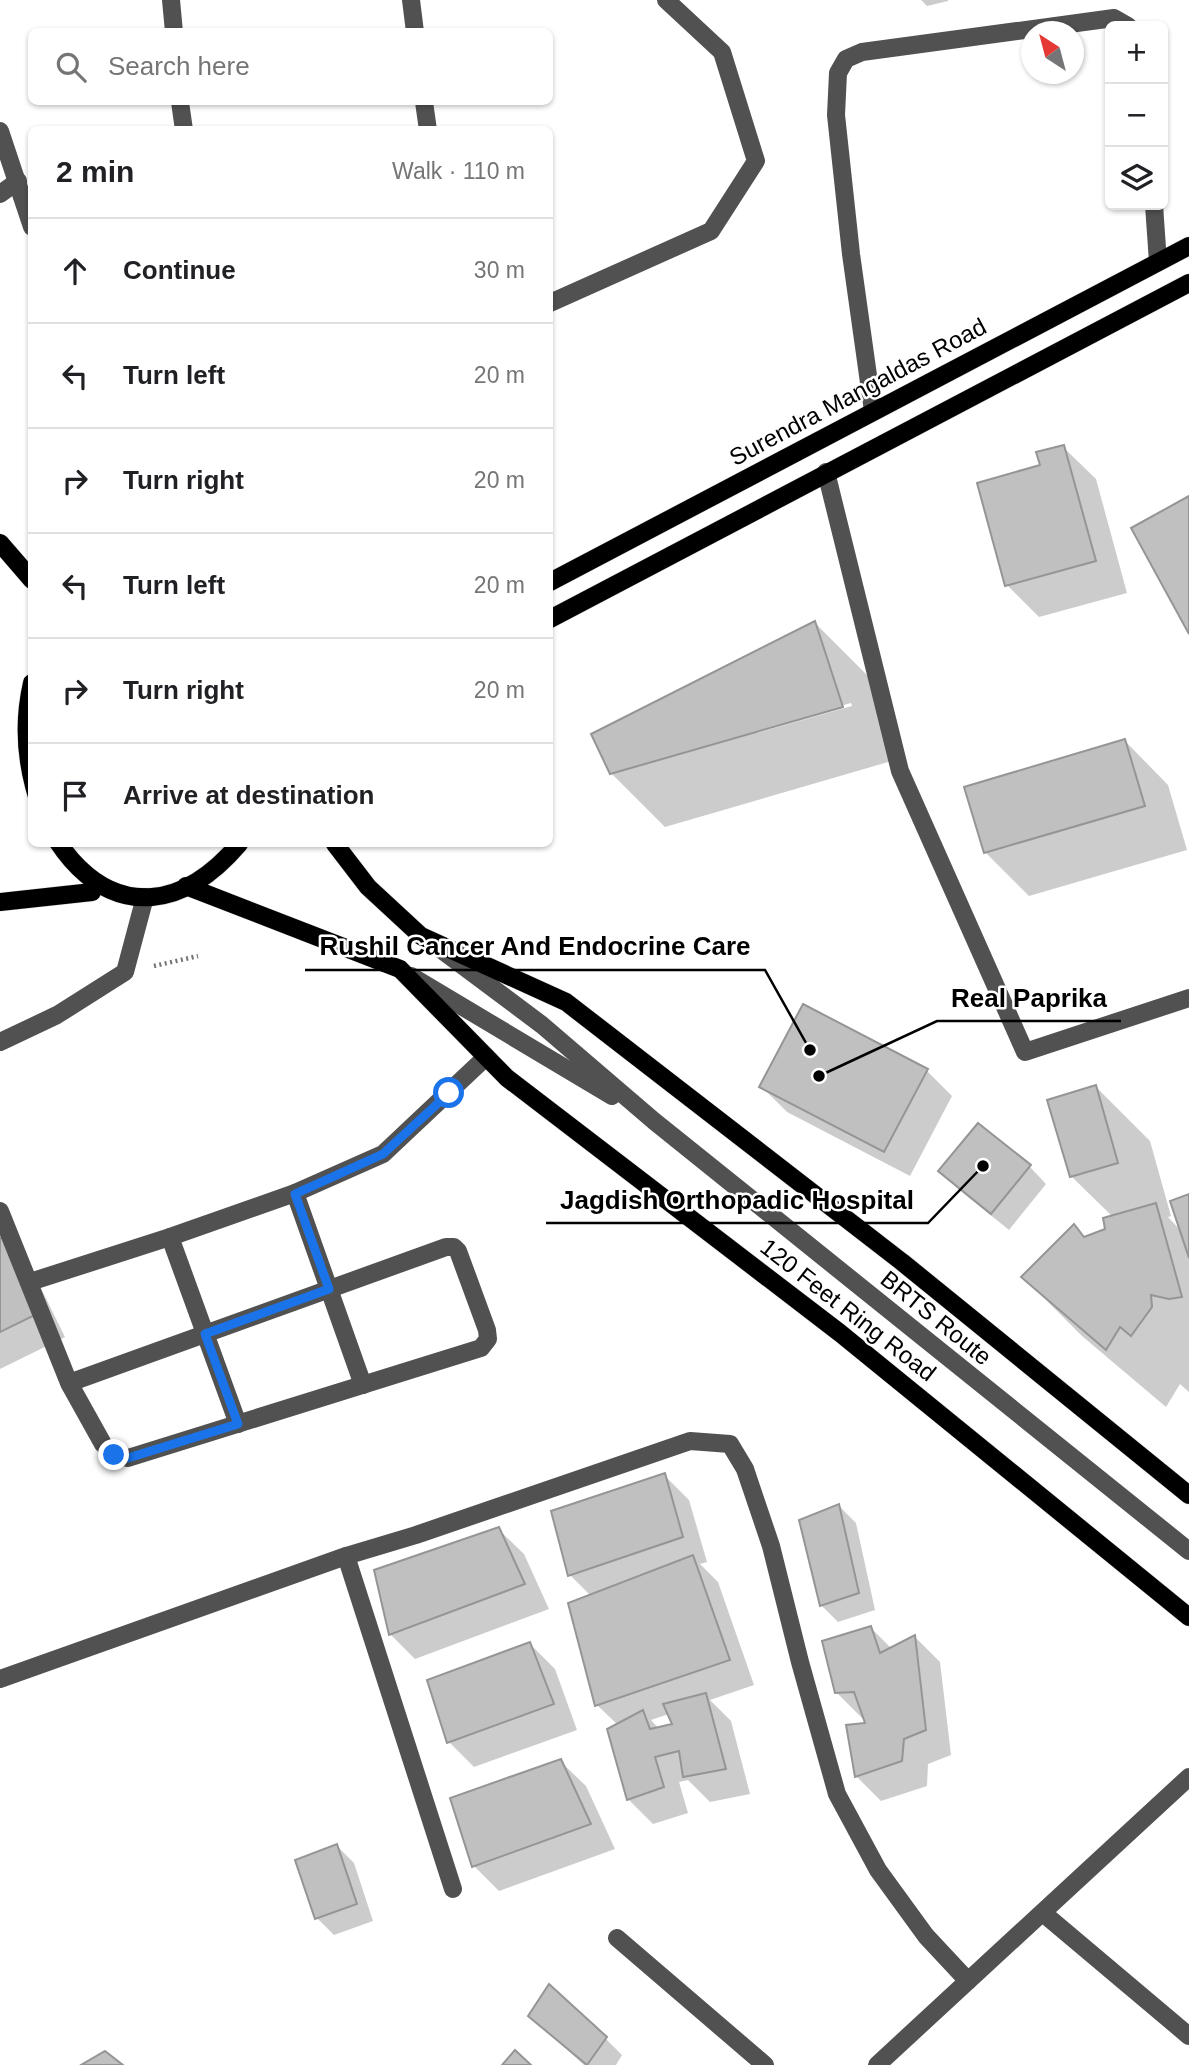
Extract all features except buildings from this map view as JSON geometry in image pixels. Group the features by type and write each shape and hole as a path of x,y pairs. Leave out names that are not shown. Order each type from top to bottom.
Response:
{"main road":[{"name":"Surendra Mangaldas Road","path":"553,580 1189,246"},
{"path":"553,617 1189,283"},
{"path":"0,543 28,575"},
{"path":"12,716 28,688"},
{"path":"64,879 93,892 118,897 145,897 186,886 215,869 236,847"},
{"path":"337,847 368,887 421,936 566,1002 902,1262 1189,1495"},
{"name":"120 Feet Ring Road","path":"186,886 400,969 507,1078 840,1333 1189,1617"},
{"path":"0,902 93,892"}],"street":[{"path":"171,0 174,28"},
{"path":"411,0 414,28"},
{"path":"553,302 711,231 756,161 722,52 666,0"},
{"path":"873,411 851,254 836,115 838,73 846,59 863,52 1114,18 1119,21"},
{"path":"180,105 183,126"},
{"path":"424,105 427,126"},
{"path":"0,131 28,214"},
{"path":"0,194 18,181"},
{"path":"1154,210 1158,262"},
{"path":"826,472 900,771 1026,1052 1189,998"},
{"path":"0,1042 57,1015 124,972 145,897"},
{"name":"BRTS Route","path":"421,936 542,1025 654,1121 1189,1551"},
{"name":"BRTS Route","path":"400,969 654,1121"},
{"path":"30,1282 295,1194 383,1154 486,1058"},
{"path":"295,1194 363,1385"},
{"path":"0,1211 69,1383 103,1444 114,1455 128,1458 481,1348 488,1339 487,1330 458,1251 454,1247 446,1247 69,1383"},
{"path":"170,1237 238,1424"},
{"path":"0,1679 346,1556 429,1531 690,1441 730,1444 745,1469 771,1546 837,1794 878,1870 926,1936 968,1981"},
{"path":"346,1556 453,1889"},
{"path":"877,2065 1189,1777"},
{"path":"1043,1913 1189,2036"},
{"path":"617,1938 765,2065"}],"place":[{"name":"Rushil Cancer And Endocrine Care","path":"810,1050"},
{"name":"Real Paprika","path":"819,1076"},
{"name":"Jagdish Orthopadic Hospital","path":"983,1166"}],"route":[{"path":"114,1455 128,1458 238,1424 205,1334 329,1289 295,1194 383,1154 449,1093"}]}
